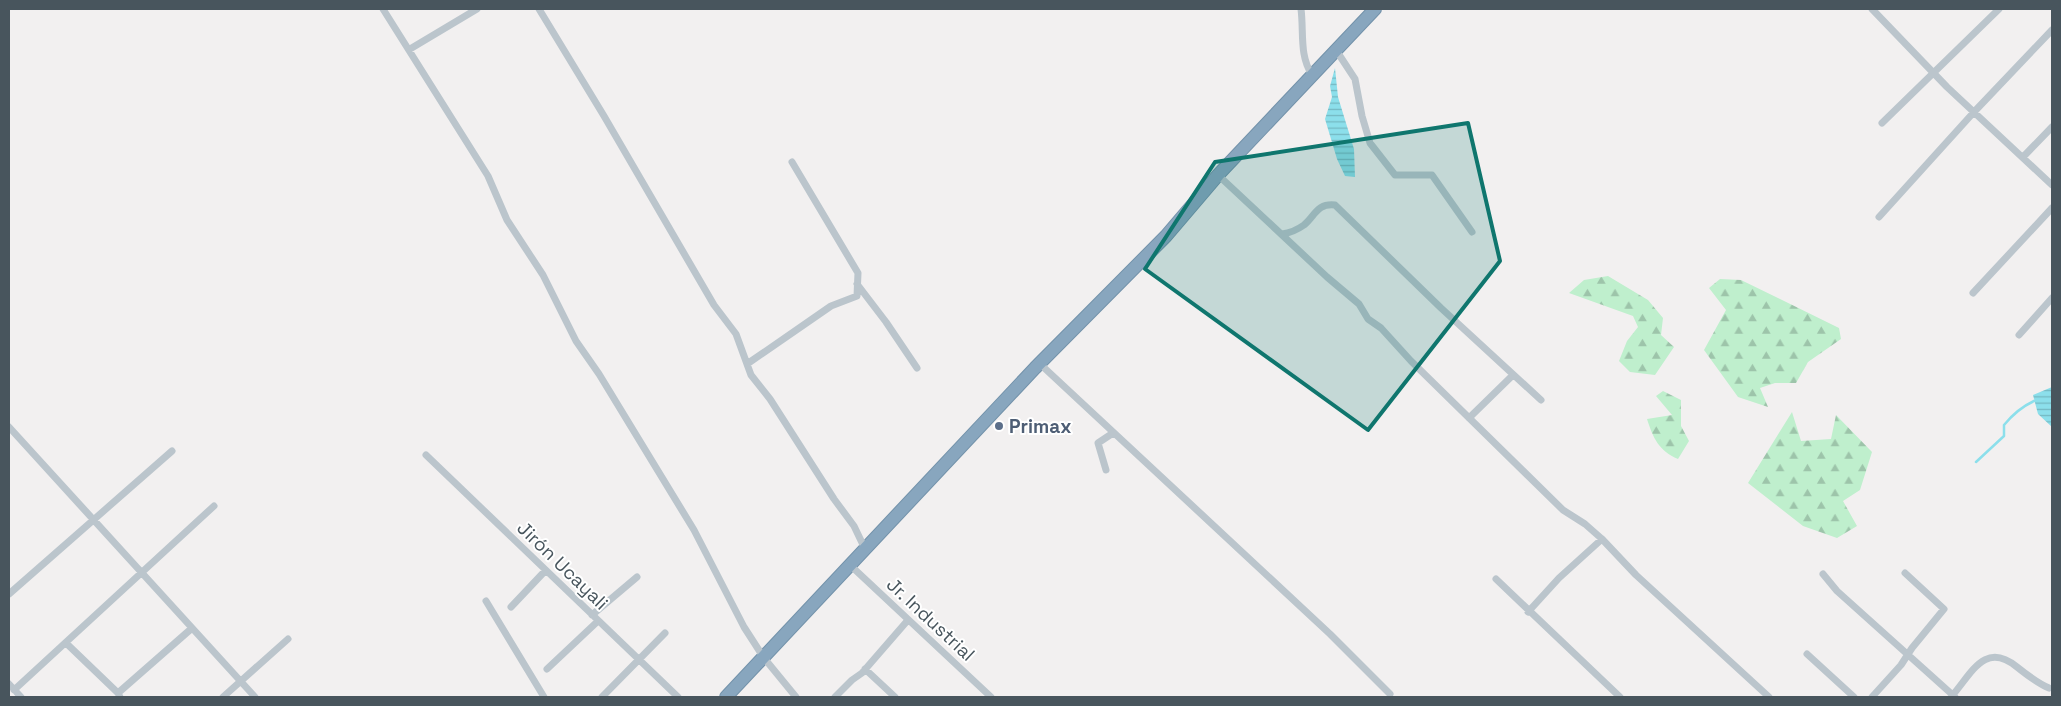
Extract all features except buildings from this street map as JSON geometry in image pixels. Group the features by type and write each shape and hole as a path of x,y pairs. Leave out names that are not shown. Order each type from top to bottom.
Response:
{"highway":[{"path":"726,697 1039,363 1156,247 1218,175 1375,9"}],"street":[{"path":"383,9 488,176 507,220 543,275 576,341 599,374 694,530 740,619 764,658 796,697"},
{"path":"410,50 477,9"},
{"path":"539,9 714,305 736,334 751,375 770,399 834,499 854,526 865,549"},
{"path":"1301,9 1302,52 1306,67 1312,75"},
{"path":"1872,9 1933,72 2052,185"},
{"path":"1882,123 1933,72 1982,28 1999,9"},
{"path":"1879,217 1974,112 2052,30"},
{"path":"1336,50 1355,79 1362,116 1370,143 1395,175 1432,175 1472,232"},
{"path":"2023,157 2052,127"},
{"path":"747,364 831,306 857,296 858,273 792,162"},
{"path":"1218,175 1327,277 1359,304 1368,319 1381,328 1394,344 1563,510 1585,524 1602,539 1644,582 1769,697"},
{"path":"1282,234 1292,232 1304,225 1320,208 1327,204 1335,205 1404,273 1541,400"},
{"path":"1973,293 2052,208"},
{"path":"857,284 886,322 917,368"},
{"path":"2019,335 2052,298"},
{"path":"1039,363 1330,634 1390,694"},
{"path":"1469,418 1513,375"},
{"path":"9,428 255,697"},
{"path":"1106,470 1096,442 1113,433"},
{"path":"9,594 172,451"},
{"name":"Jirón Ucayali","path":"426,455 678,697"},
{"path":"14,690 214,506"},
{"path":"1528,612 1559,578 1602,539"},
{"name":"Jr. Industrial","path":"850,565 991,697"},
{"path":"511,607 545,571"},
{"path":"1872,697 1901,665 1944,610 1905,573"},
{"path":"1822,574 1837,591 1953,697 1987,657 1996,657 2010,662 2040,684 2049,688"},
{"path":"592,616 637,577"},
{"path":"1496,579 1528,612 1620,697"},
{"path":"486,601 544,697"},
{"path":"835,697 866,669 908,620"},
{"path":"547,669 598,621"},
{"path":"66,642 119,695 191,629"},
{"path":"602,697 665,633"},
{"path":"223,697 288,639"},
{"path":"1807,654 1854,697"},
{"path":"866,669 895,697"},
{"path":"9,684 21,697"}],"highlighted area":[{"path":"1468,123 1500,261 1368,430 1145,269 1215,162"}],"green space":[{"path":"1608,276 1648,300 1663,318 1661,335 1674,347 1655,375 1630,372 1619,361 1627,341 1638,327 1633,316 1569,293 1584,280"},
{"path":"1720,279 1741,280 1839,328 1841,339 1808,362 1796,383 1775,383 1760,388 1768,407 1738,397 1704,350 1726,310 1709,288"},
{"path":"1663,391 1681,400 1681,426 1689,441 1678,459 1661,448 1647,419 1672,415 1656,396"},
{"path":"1792,412 1801,441 1831,439 1836,415 1872,452 1860,490 1843,501 1857,526 1837,538 1803,526 1748,483"}],"water":[{"path":"1335,68 1338,97 1354,149 1355,177 1345,176 1337,159 1325,119 1332,97 1330,86"},
{"path":"2052,387 2052,427 2038,414 2033,395"}],"waterway":[{"path":"1976,462 2004,436 2004,425 2011,417 2021,408 2034,401"}],"place":[{"name":"Primax","path":"999,426"}]}
